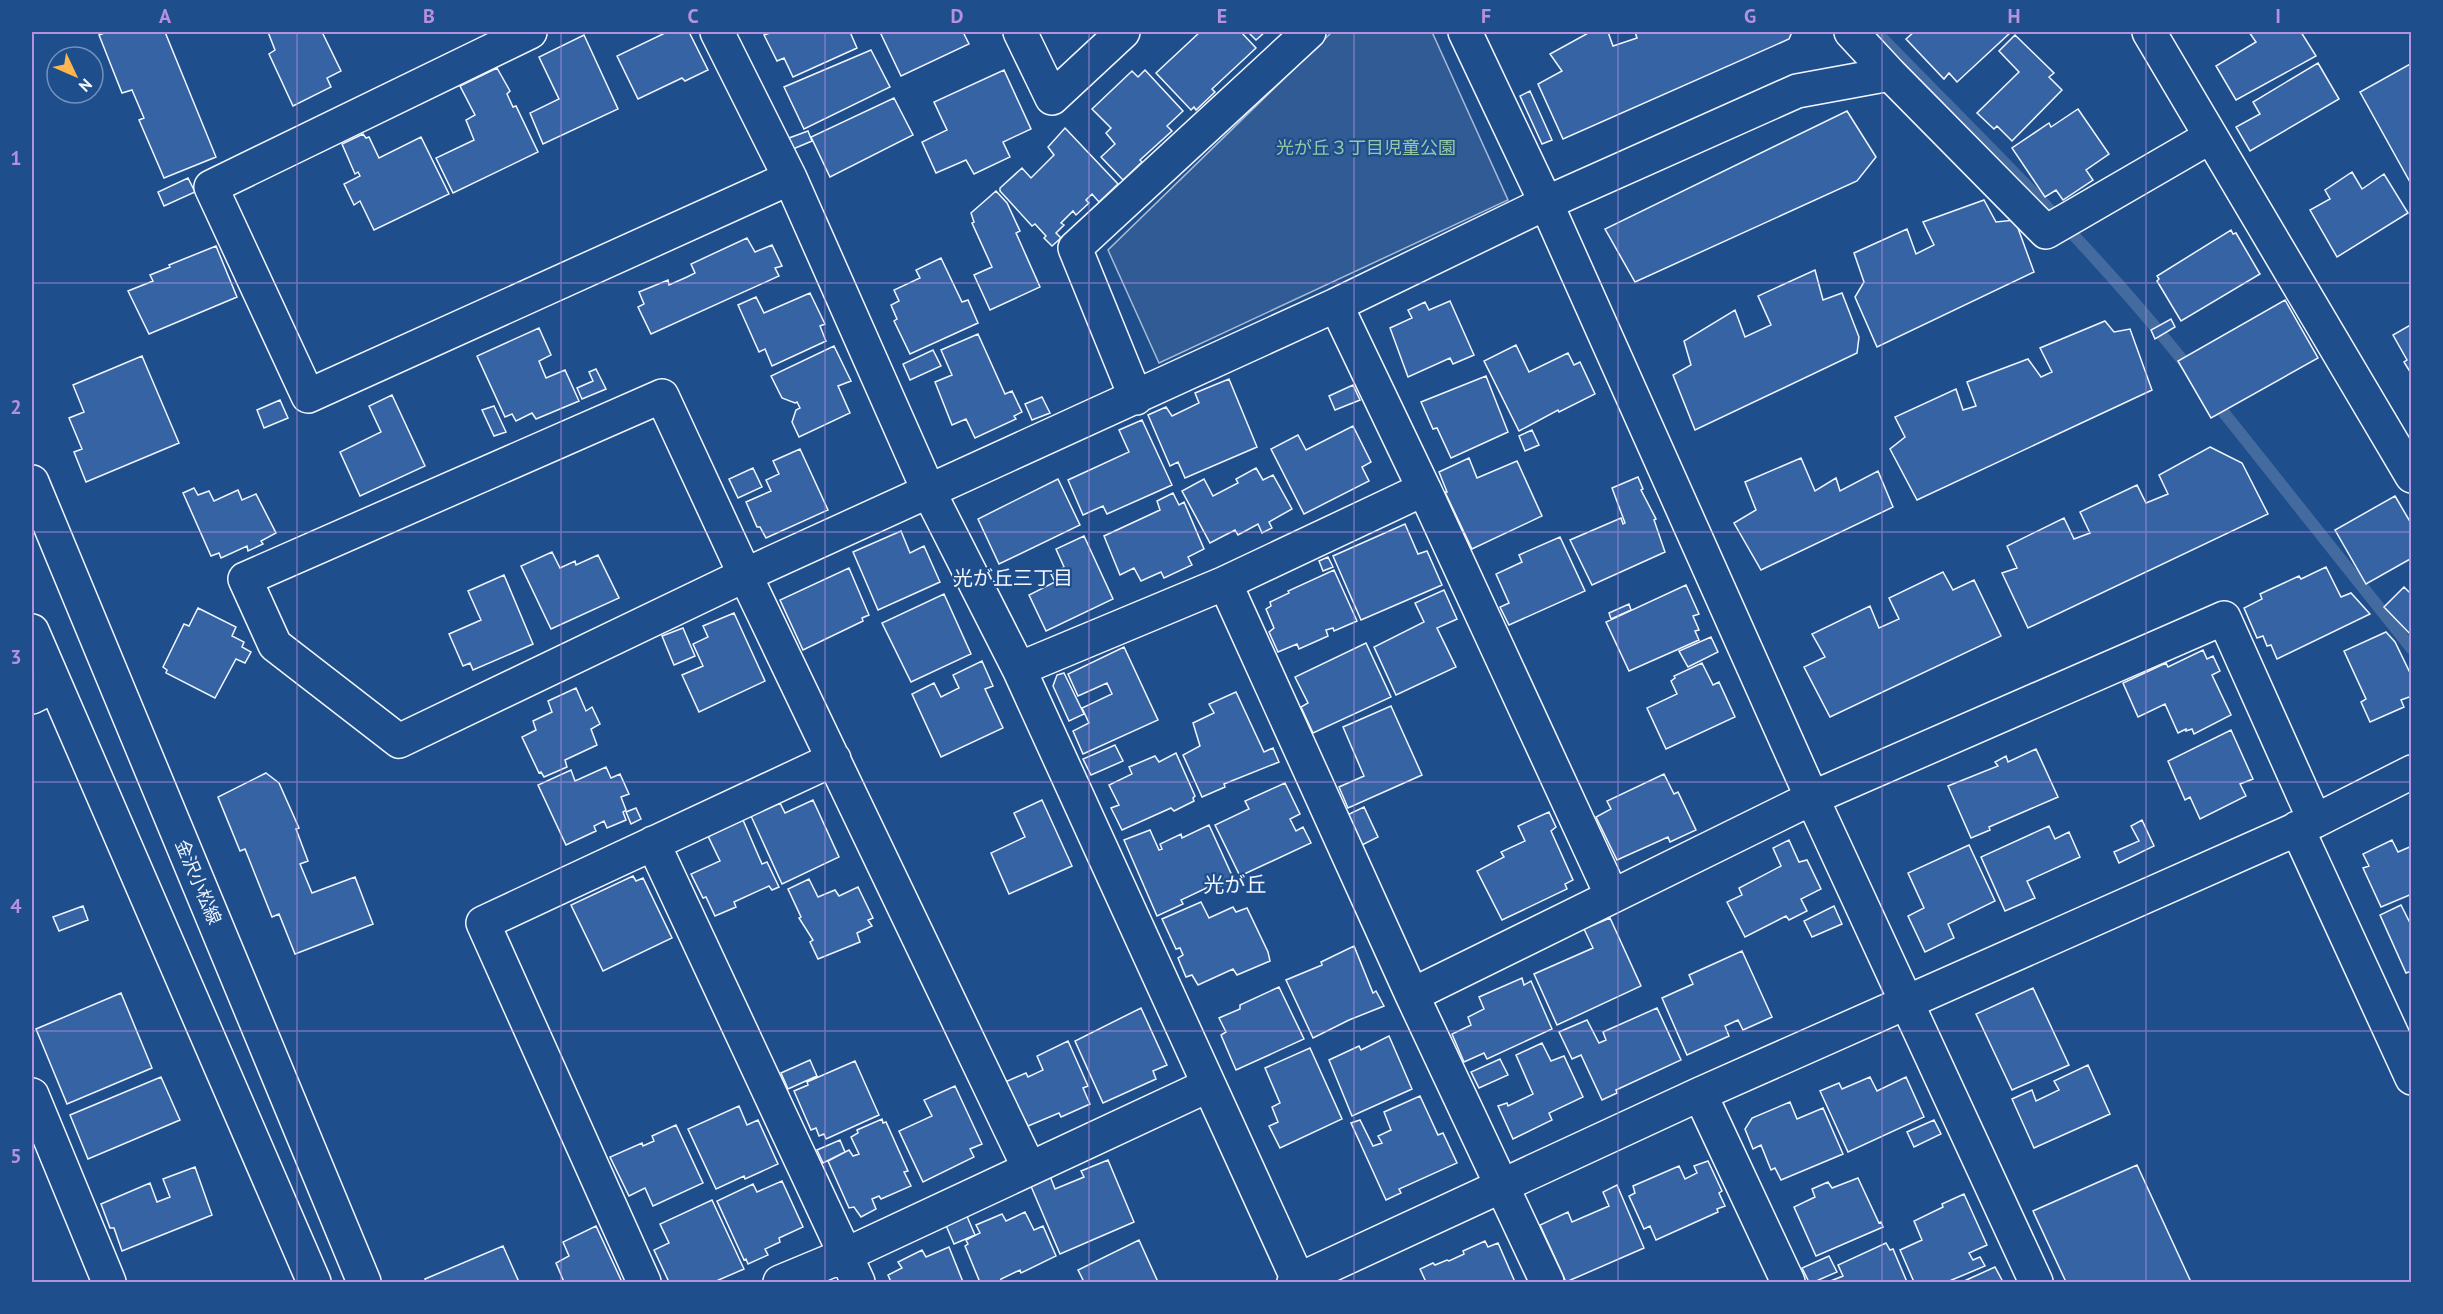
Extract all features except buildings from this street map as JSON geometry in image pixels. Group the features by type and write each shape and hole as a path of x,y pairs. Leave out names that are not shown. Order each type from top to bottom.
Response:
{"street":[{"path":"530,32 211,187 308,396 790,178"},
{"path":"717,32 790,178 929,492 1019,669 1297,1282 1700,1094 1907,1004 2306,824 2412,772"},
{"path":"1020,32 1052,98 1123,32"},
{"path":"1136,398 1075,248 1310,32"},
{"path":"1465,32 1546,203 1812,798 2036,1282"},
{"path":"1851,32 2046,232 2210,137"},
{"path":"2149,32 2412,476"},
{"path":"1029,1168 745,575 662,396 245,579 275,645 399,741 745,575 1136,398 1336,305 1546,203 1797,91 1890,74"},
{"path":"1336,305 1424,489 1612,896"},
{"name":"金沢小松線","path":"32,482 364,1282"},
{"path":"1019,669 1226,583 1424,489"},
{"path":"1226,583 1412,995 1547,1282"},
{"path":"1412,995 1812,798 2224,618 2306,824 2403,1036 2412,1078"},
{"path":"32,632 43,691 314,1282"},
{"path":"644,1282 483,923 834,759"},
{"path":"652,843 852,1269"},
{"path":"780,1282 852,1269 1029,1168 1209,1085"},
{"path":"1700,1094 1788,1282"},
{"path":"32,1095 109,1282"}],"shaded area":[{"name":"光が丘３丁目児童公園","path":"1332,32 1432,32 1508,200 1159,363 1108,250"}],"waterway":[{"path":"1876,32 2078,240 2155,326 2191,371"},
{"path":"2213,399 2412,649"}],"district":[{"name":"光が丘三丁目","path":"1013,578"},
{"name":"光が丘","path":"1235,885"}]}
